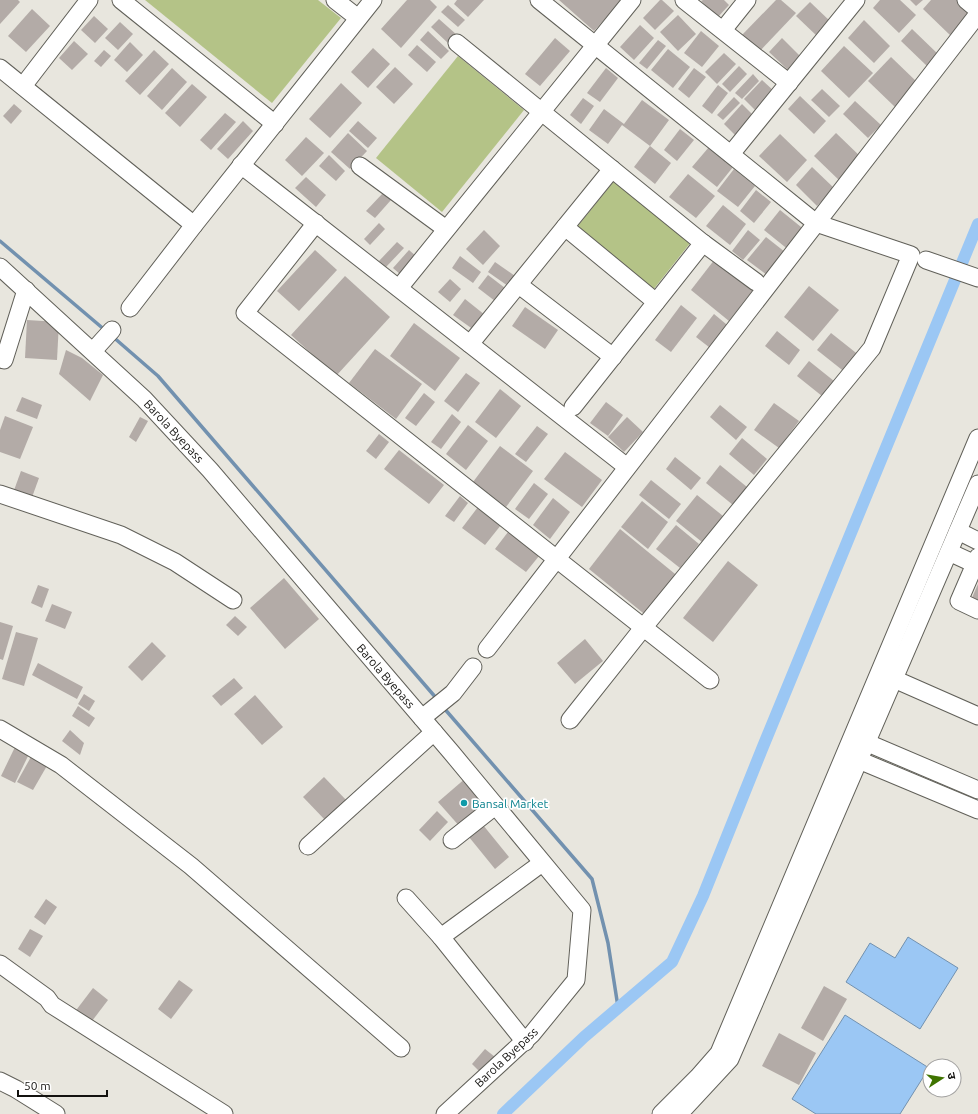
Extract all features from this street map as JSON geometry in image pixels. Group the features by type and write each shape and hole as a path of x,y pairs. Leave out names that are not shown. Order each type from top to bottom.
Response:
{"street":[{"path":"23,86 89,0"},
{"path":"121,0 275,124"},
{"path":"335,0 358,18"},
{"path":"130,308 194,224 373,0"},
{"path":"539,0 816,223 911,255 872,348 643,628 570,720"},
{"path":"399,288 632,0"},
{"path":"684,0 788,83"},
{"path":"722,30 747,0"},
{"path":"731,154 856,0"},
{"path":"966,0 978,10"},
{"path":"487,649 978,14"},
{"path":"457,43 703,243 756,282"},
{"path":"0,68 194,224"},
{"path":"241,165 628,467"},
{"path":"360,166 446,229"},
{"path":"470,344 612,169"},
{"path":"316,223 245,312 710,680"},
{"path":"565,227 656,302"},
{"path":"572,407 703,243"},
{"path":"926,260 978,278"},
{"name":"Barola Byepass","path":"0,267 144,399 210,470 426,714 434,732 582,910 576,980 525,1042 445,1114"},
{"path":"519,285 613,357"},
{"path":"4,360 26,290"},
{"path":"93,351 112,330"},
{"path":"679,1114 730,1059 859,740 978,438"},
{"path":"859,740 894,679 978,484"},
{"path":"0,494 121,535 175,562 233,600"},
{"path":"958,531 978,541"},
{"path":"949,552 976,561 959,601 978,610"},
{"path":"426,714 452,693 473,667"},
{"path":"894,679 978,716"},
{"path":"0,729 61,765 191,866 401,1048"},
{"path":"308,846 434,732"},
{"path":"859,740 978,790"},
{"path":"852,757 978,810"},
{"path":"661,1114 698,1077 719,1053 852,757"},
{"path":"452,840 495,806"},
{"path":"442,937 542,863"},
{"path":"406,898 442,937 525,1042"},
{"path":"0,964 47,998 52,1005 224,1114"},
{"path":"0,1081 56,1114"}],"green space":[{"path":"145,0 318,0 341,18 272,103"},
{"path":"458,56 524,110 442,212 376,158"},
{"path":"615,180 691,242 653,290 577,227"}],"water":[{"path":"908,937 958,968 920,1029 846,982 870,943 895,958"},
{"path":"845,1015 922,1064 922,1079 900,1114 816,1114 792,1099"}],"building":[{"path":"0,0 18,0 20,2 0,24"},
{"path":"407,0 430,0 437,7 401,48 381,29"},
{"path":"457,0 484,0 468,17 454,4"},
{"path":"559,0 622,0 594,31"},
{"path":"660,0 662,0 674,11 655,30 643,18"},
{"path":"724,0 729,5 718,17 701,1"},
{"path":"776,0 781,0 796,13 759,52 742,35"},
{"path":"880,0 900,0 916,15 899,33 873,8"},
{"path":"910,0 923,0 916,6"},
{"path":"931,0 959,0 973,13 951,36 923,9"},
{"path":"810,2 832,23 818,37 796,16"},
{"path":"448,5 465,20 458,27 441,12"},
{"path":"32,9 50,26 26,52 8,36"},
{"path":"678,15 696,34 678,51 660,32"},
{"path":"94,16 108,29 95,43 81,30"},
{"path":"439,19 457,35 449,44 431,27"},
{"path":"864,20 890,46 874,63 848,38"},
{"path":"120,22 133,34 118,50 105,38"},
{"path":"640,25 654,38 634,60 620,47"},
{"path":"912,29 939,55 928,67 901,41"},
{"path":"428,31 449,51 441,59 420,40"},
{"path":"701,31 719,46 702,67 684,53"},
{"path":"555,38 570,51 540,86 525,74"},
{"path":"782,38 801,57 788,70 769,52"},
{"path":"658,40 666,46 647,69 639,63"},
{"path":"74,41 88,54 72,70 59,58"},
{"path":"130,42 143,55 127,72 114,60"},
{"path":"417,45 436,62 427,72 408,55"},
{"path":"844,46 873,73 849,98 821,71"},
{"path":"373,48 390,64 368,88 351,72"},
{"path":"668,49 690,67 673,88 651,70"},
{"path":"104,50 111,56 101,67 94,61"},
{"path":"154,50 169,64 140,95 125,81"},
{"path":"724,53 736,64 717,84 705,72"},
{"path":"891,57 918,83 895,107 868,81"},
{"path":"739,66 747,74 730,92 722,84"},
{"path":"395,67 413,84 394,104 376,87"},
{"path":"172,68 187,82 162,110 147,96"},
{"path":"606,68 618,78 600,102 587,93"},
{"path":"694,68 706,77 689,98 678,89"},
{"path":"753,74 759,81 742,99 735,93"},
{"path":"762,80 775,92 756,111 744,99"},
{"path":"341,83 362,103 330,138 309,119"},
{"path":"192,84 207,97 180,127 165,113"},
{"path":"718,85 728,93 712,114 702,106"},
{"path":"822,89 840,106 829,117 811,100"},
{"path":"800,96 826,121 814,134 788,109"},
{"path":"734,97 740,103 723,120 717,115"},
{"path":"583,98 594,106 581,124 570,115"},
{"path":"642,100 669,120 650,146 622,125 608,144 589,130 604,109 624,124"},
{"path":"855,101 881,125 868,138 843,114"},
{"path":"14,104 22,111 11,124 3,116"},
{"path":"742,104 756,118 738,138 724,124"},
{"path":"225,113 236,122 211,150 200,140"},
{"path":"243,121 253,131 228,159 217,149"},
{"path":"358,121 377,138 368,148 349,131"},
{"path":"680,129 694,140 677,161 664,150"},
{"path":"348,133 367,151 350,169 331,152"},
{"path":"836,133 864,160 842,183 814,156"},
{"path":"780,134 807,160 787,182 759,156"},
{"path":"306,137 324,153 302,176 285,160"},
{"path":"650,146 671,163 655,184 634,167"},
{"path":"709,147 733,167 717,187 692,167"},
{"path":"329,155 345,171 336,181 319,166"},
{"path":"812,167 834,188 817,206 796,185"},
{"path":"734,169 755,186 738,207 717,191"},
{"path":"688,174 715,196 696,218 669,197"},
{"path":"306,177 326,195 316,207 295,188"},
{"path":"756,190 771,202 754,223 740,211"},
{"path":"383,193 391,200 375,218 366,211"},
{"path":"723,205 746,224 730,245 706,226"},
{"path":"780,210 806,231 790,251 764,230"},
{"path":"379,223 385,229 370,245 364,239"},
{"path":"484,230 500,246 483,265 466,249"},
{"path":"748,230 760,240 743,260 732,251"},
{"path":"766,237 785,252 767,275 747,260"},
{"path":"397,242 404,248 386,267 379,261"},
{"path":"315,250 337,270 299,311 277,291"},
{"path":"409,250 417,257 401,275 393,268"},
{"path":"460,256 481,272 473,283 452,268"},
{"path":"715,259 753,290 729,321 691,290"},
{"path":"495,262 515,276 508,286 488,272"},
{"path":"488,275 505,288 495,301 478,288"},
{"path":"345,276 390,317 336,376 291,335"},
{"path":"450,279 461,289 450,302 438,292"},
{"path":"809,286 839,310 813,341 784,317"},
{"path":"465,299 485,315 474,330 453,315"},
{"path":"681,305 697,318 671,352 655,340"},
{"path":"525,307 558,330 545,349 512,326"},
{"path":"714,314 732,329 714,351 696,337"},
{"path":"27,320 59,322 57,360 25,358"},
{"path":"414,323 460,358 435,391 390,356"},
{"path":"777,331 800,350 789,365 765,346"},
{"path":"831,333 860,356 846,373 817,350"},
{"path":"375,349 422,384 396,419 349,383"},
{"path":"66,350 82,358 103,375 90,401 59,374"},
{"path":"809,361 834,381 822,396 797,376"},
{"path":"466,373 480,383 458,412 444,401"},
{"path":"500,389 521,406 496,438 475,422"},
{"path":"424,393 435,402 416,426 405,418"},
{"path":"22,397 42,405 37,419 16,411"},
{"path":"606,402 623,415 608,436 590,423"},
{"path":"774,403 799,421 779,448 754,430"},
{"path":"720,405 747,427 736,440 710,417"},
{"path":"452,414 461,422 441,449 431,442"},
{"path":"5,416 33,427 20,459 0,452 0,430"},
{"path":"140,417 148,421 136,442 129,437"},
{"path":"627,417 643,432 624,452 608,437"},
{"path":"468,425 488,441 466,470 446,454"},
{"path":"537,426 548,434 526,462 515,454"},
{"path":"379,434 389,442 376,459 366,451"},
{"path":"742,438 767,459 754,475 729,454"},
{"path":"500,446 533,471 506,507 473,482"},
{"path":"399,450 444,485 429,504 384,469"},
{"path":"565,452 602,480 582,507 544,479"},
{"path":"675,457 701,478 691,490 666,469"},
{"path":"720,465 747,487 733,505 706,483"},
{"path":"21,471 39,478 31,500 13,493"},
{"path":"651,480 681,504 669,519 639,495"},
{"path":"534,483 548,494 529,519 515,509"},
{"path":"697,495 723,516 702,542 676,521"},
{"path":"460,496 468,503 454,522 445,516"},
{"path":"553,498 570,512 550,539 533,525"},
{"path":"642,501 668,522 648,549 621,527"},
{"path":"478,507 501,525 485,545 462,528"},
{"path":"676,525 699,544 680,568 656,549"},
{"path":"620,529 680,578 648,617 589,569"},
{"path":"508,532 539,556 526,572 495,549"},
{"path":"728,561 758,585 713,642 683,618"},
{"path":"284,578 319,619 285,649 250,608"},
{"path":"978,584 978,603 971,600"},
{"path":"38,585 49,589 42,608 31,603"},
{"path":"52,604 72,612 65,629 45,621"},
{"path":"235,616 247,627 238,636 226,625"},
{"path":"0,622 13,626 3,660 0,659"},
{"path":"16,632 38,638 24,686 2,679"},
{"path":"585,639 603,661 575,684 557,663"},
{"path":"152,642 166,656 142,681 128,667"},
{"path":"38,663 83,687 77,699 32,675"},
{"path":"234,678 243,688 221,706 212,696"},
{"path":"84,694 95,701 89,711 78,704"},
{"path":"255,695 283,727 262,745 234,714"},
{"path":"78,706 95,718 89,727 72,716"},
{"path":"70,730 84,743 80,755 62,741"},
{"path":"15,747 29,754 15,783 1,776"},
{"path":"32,755 48,764 33,790 17,782"},
{"path":"324,777 348,802 327,822 303,797"},
{"name":"Bansal Market","path":"467,777 490,804 461,828 438,802"},
{"path":"437,811 448,822 430,841 419,830"},
{"path":"483,825 509,857 495,869 469,837"},
{"path":"46,899 57,907 45,925 34,917"},
{"path":"30,929 43,936 30,957 18,949"},
{"path":"179,980 193,990 171,1019 158,1009"},
{"path":"824,986 847,999 823,1041 801,1028"},
{"path":"93,988 108,1000 89,1025 74,1013"},
{"path":"779,1033 816,1053 799,1085 762,1066"},
{"path":"485,1049 495,1057 481,1073 472,1064"}],"waterway":[{"path":"503,1114 584,1037 672,962 703,896 978,224"},
{"path":"0,241 106,331"},
{"path":"112,336 158,376 437,699"},
{"path":"443,707 592,879 608,943 618,1007"}],"place":[{"name":"Bansal Market","path":"464,803"}]}
